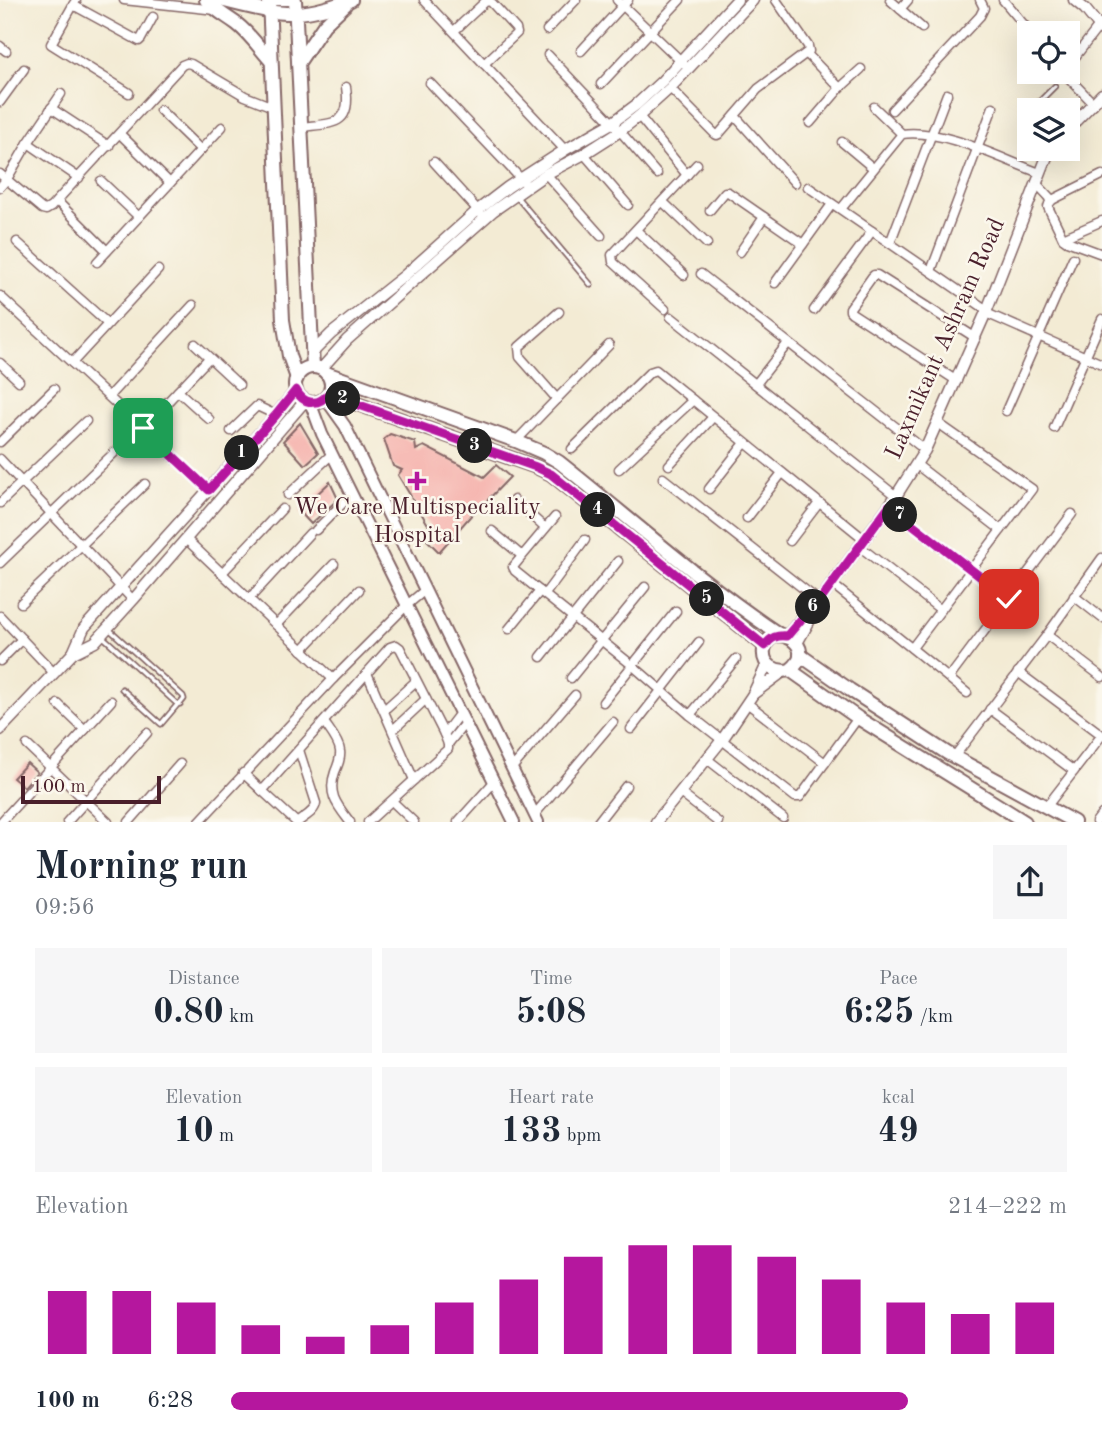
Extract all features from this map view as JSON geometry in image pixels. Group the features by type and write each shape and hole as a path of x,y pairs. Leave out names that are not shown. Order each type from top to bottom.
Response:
{"main road":[{"path":"206,0 218,5 271,61"},
{"path":"218,5 268,3 331,7 351,0"},
{"path":"299,62 324,25 351,0"},
{"path":"268,3 284,320 298,394 307,402 514,821"},
{"path":"294,4 313,352 320,370 331,383 327,396 318,402 307,402"},
{"path":"296,384 303,370 320,370 544,453 859,696 954,757 1074,821"},
{"path":"327,396 345,426 536,818"},
{"path":"327,396 551,474 765,646"},
{"path":"769,640 791,642 795,666 778,671 767,664 764,652 769,640"},
{"path":"787,670 858,718 1024,821"}],"street":[{"path":"124,0 218,5"},
{"path":"424,0 565,150"},
{"path":"547,30 576,0"},
{"path":"601,84 680,0"},
{"path":"320,370 347,340 481,214 515,195 524,182 584,154 639,116 670,88 684,65 737,0"},
{"path":"313,352 331,334 481,214 565,150 612,123 636,105 684,65 753,0"},
{"path":"670,88 717,135 761,86 809,51 776,0"},
{"path":"890,0 922,27"},
{"path":"900,9 908,0"},
{"path":"891,110 980,16 984,8 980,0"},
{"path":"1003,0 1021,21"},
{"path":"1074,0 1100,28 1080,52"},
{"path":"1085,9 1092,0"},
{"path":"454,31 489,1 516,29 517,33 484,64"},
{"path":"581,51 622,2 684,65"},
{"path":"129,93 51,44 75,3 139,41 153,17"},
{"path":"807,54 840,88"},
{"path":"548,55 657,174"},
{"path":"3,177 46,210 79,178 182,65 187,63 256,101 273,107"},
{"path":"0,102 24,69"},
{"path":"810,123 840,88 861,69"},
{"path":"430,83 524,182"},
{"path":"1075,84 1094,104"},
{"path":"302,127 338,121 349,102 346,87"},
{"path":"0,187 3,177 61,94"},
{"path":"890,243 947,94"},
{"path":"1080,117 1102,94"},
{"path":"874,107 902,134 932,134 978,149 1038,178 1052,200"},
{"path":"931,271 993,107"},
{"path":"51,108 109,146"},
{"path":"160,110 201,149"},
{"path":"639,116 687,175"},
{"path":"734,116 795,183"},
{"path":"97,262 222,127"},
{"path":"120,134 170,183"},
{"path":"775,282 803,244 902,134"},
{"path":"842,142 873,168"},
{"path":"28,144 79,178"},
{"path":"584,154 628,205"},
{"name":"Laxmikant Ashram Road","path":"791,642 810,609 832,584 897,496 925,450 976,338 1045,161"},
{"path":"434,162 481,214"},
{"path":"697,164 612,255 612,259 668,313 897,496"},
{"path":"546,174 601,236"},
{"path":"1102,175 1048,204 1063,238 1072,244 1102,254"},
{"path":"101,181 139,217"},
{"path":"808,187 986,311 1102,364"},
{"path":"710,210 726,191 803,244"},
{"path":"57,201 107,251"},
{"path":"663,201 706,244"},
{"path":"740,252 764,217"},
{"path":"1063,238 1102,221"},
{"path":"636,230 684,275"},
{"path":"814,310 872,231"},
{"path":"17,242 108,324"},
{"path":"1006,411 1073,258"},
{"path":"72,363 158,270"},
{"path":"701,274 925,450"},
{"path":"957,381 852,313 850,308 872,277 877,275 976,338"},
{"path":"0,296 209,490"},
{"path":"109,396 193,305"},
{"path":"557,399 520,357 518,350 559,312"},
{"path":"1054,428 1102,318"},
{"path":"756,384 788,343"},
{"path":"195,344 239,386"},
{"path":"516,441 610,345"},
{"path":"143,428 209,358"},
{"path":"0,363 19,381"},
{"path":"572,449 652,370 656,370 819,503 941,610"},
{"path":"2,725 73,653 84,628 276,415 296,384"},
{"path":"0,442 54,389"},
{"path":"178,391 209,419"},
{"path":"619,469 692,400"},
{"path":"73,653 95,642 105,632 307,402"},
{"path":"231,431 257,406 276,415"},
{"path":"669,465 713,417"},
{"path":"0,503 86,421"},
{"path":"912,648 1031,491 1031,487 938,423"},
{"path":"709,489 745,443"},
{"path":"0,564 115,452"},
{"path":"288,495 332,454"},
{"path":"0,459 133,600"},
{"path":"917,465 1001,530"},
{"path":"747,517 782,473"},
{"path":"663,478 817,603"},
{"path":"21,603 145,484"},
{"path":"249,599 352,494"},
{"path":"514,500 545,528"},
{"path":"790,541 819,503"},
{"path":"889,506 1009,599"},
{"path":"222,573 282,509"},
{"path":"949,678 1072,514"},
{"path":"555,517 513,569 690,715 797,798 858,718"},
{"path":"492,531 522,556"},
{"path":"186,539 333,679"},
{"path":"509,629 585,540"},
{"path":"954,757 1102,558"},
{"path":"541,657 618,561"},
{"path":"276,625 334,564"},
{"path":"832,584 967,693"},
{"path":"571,678 645,587"},
{"path":"302,650 359,590"},
{"path":"198,821 333,679 425,590"},
{"path":"1074,596 1102,618"},
{"path":"603,702 676,611"},
{"path":"0,616 54,673"},
{"path":"1047,635 1102,677"},
{"path":"0,661 22,639"},
{"path":"631,729 699,642"},
{"path":"262,791 390,647 396,645 400,648 448,744"},
{"path":"690,715 736,659"},
{"path":"656,821 722,740 753,694 767,664"},
{"path":"753,694 787,670"},
{"path":"1018,672 1102,734 1047,806"},
{"path":"367,673 414,780"},
{"path":"384,710 416,681"},
{"path":"512,768 575,695"},
{"path":"393,730 426,699"},
{"path":"1,821 111,702"},
{"path":"747,703 825,763"},
{"path":"58,704 85,730"},
{"path":"990,709 1074,771"},
{"path":"443,734 463,718"},
{"path":"368,821 446,751 463,718"},
{"path":"324,722 340,751 339,764 331,788 349,821"},
{"path":"536,818 613,722"},
{"path":"67,821 147,733"},
{"path":"27,746 108,821"},
{"path":"243,773 297,821 316,808 299,750"},
{"path":"707,759 783,818"},
{"path":"129,821 180,764"},
{"path":"458,821 494,782"},
{"path":"598,821 626,786"},
{"path":"680,793 718,821"},
{"path":"395,804 414,821"},
{"path":"1096,821 1102,814"}],"lane":[{"path":"1043,98 1055,86"},
{"path":"515,195 592,285"},
{"path":"105,632 183,696 182,702 161,724 122,689"},
{"path":"105,632 178,704"}],"building":[{"path":"300,423 318,453 305,465 283,441"},
{"path":"390,434 415,442 416,450 424,446 484,477 496,465 510,477 482,506 481,504 439,552 425,538 432,531 398,475 402,470 393,466 384,439"},
{"path":"330,482 338,499 311,524 299,511"},
{"path":"27,763 37,772 24,787 13,778"}],"place":[{"name":"We Care Multispeciality Hospital","path":"417,481"}],"route":[{"path":"143,428 209,490 296,390 305,401 314,403 328,394 551,474 765,646 774,637 787,636 810,609 816,606 889,506 1009,599"}]}
